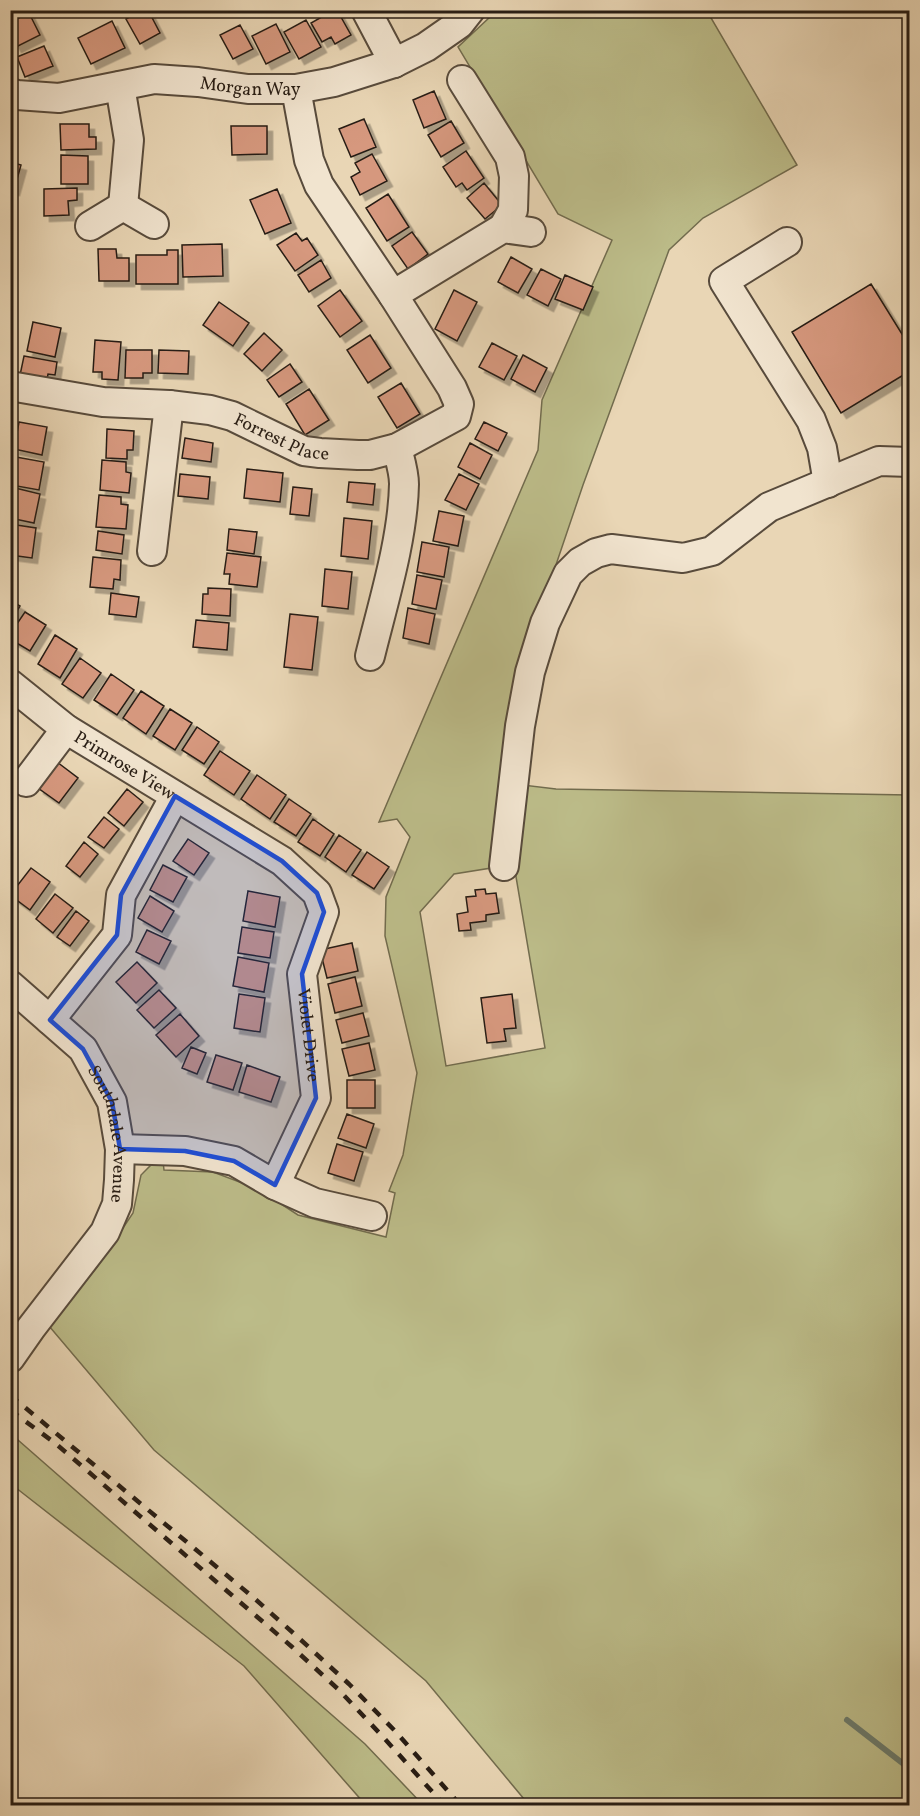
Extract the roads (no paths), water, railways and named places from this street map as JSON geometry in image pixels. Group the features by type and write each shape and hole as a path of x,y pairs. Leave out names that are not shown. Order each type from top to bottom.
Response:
{"street":[{"path":"366,10 394,63"},
{"name":"Morgan Way","path":"10,93 59,98 154,79 248,89 296,89 334,82 394,63 426,47 451,30 470,10"},
{"path":"393,295 503,228 513,210 514,176 510,157 462,80"},
{"path":"120,86 129,140 123,206"},
{"name":"Forrest Place","path":"10,386 103,402 169,405 210,410 232,416 304,451 358,456 397,448 456,416 459,404 452,388 319,185 309,159 296,89"},
{"path":"123,206 154,224"},
{"path":"90,226 123,206"},
{"path":"503,228 531,232"},
{"path":"787,242 724,281 811,420 822,448 828,483"},
{"path":"152,551 169,405"},
{"path":"370,656 394,560 401,512 404,483 397,448"},
{"path":"504,866 520,726 530,672 544,622 567,574 580,562 596,553 612,549 683,558 712,551 769,507 879,461 909,462"},
{"name":"Primrose View","path":"10,684 66,729 175,796 122,895 117,935 50,1020"},
{"path":"26,782 66,729"},
{"name":"Violet Drive","path":"175,796 282,861 317,892 324,912 302,974 316,1098 275,1185"},
{"name":"Southdale Avenue","path":"10,985 83,1049 112,1102 120,1149 117,1204 105,1232 10,1358"},
{"path":"120,1149 185,1151 234,1161 275,1185 315,1203 372,1216"}],"waterway":[{"path":"847,1720 910,1769"}],"railway":[{"path":"10,1395 254,1598 301,1640 396,1732 461,1806"},
{"path":"10,1410 55,1443 291,1646 339,1690 445,1806"}]}
